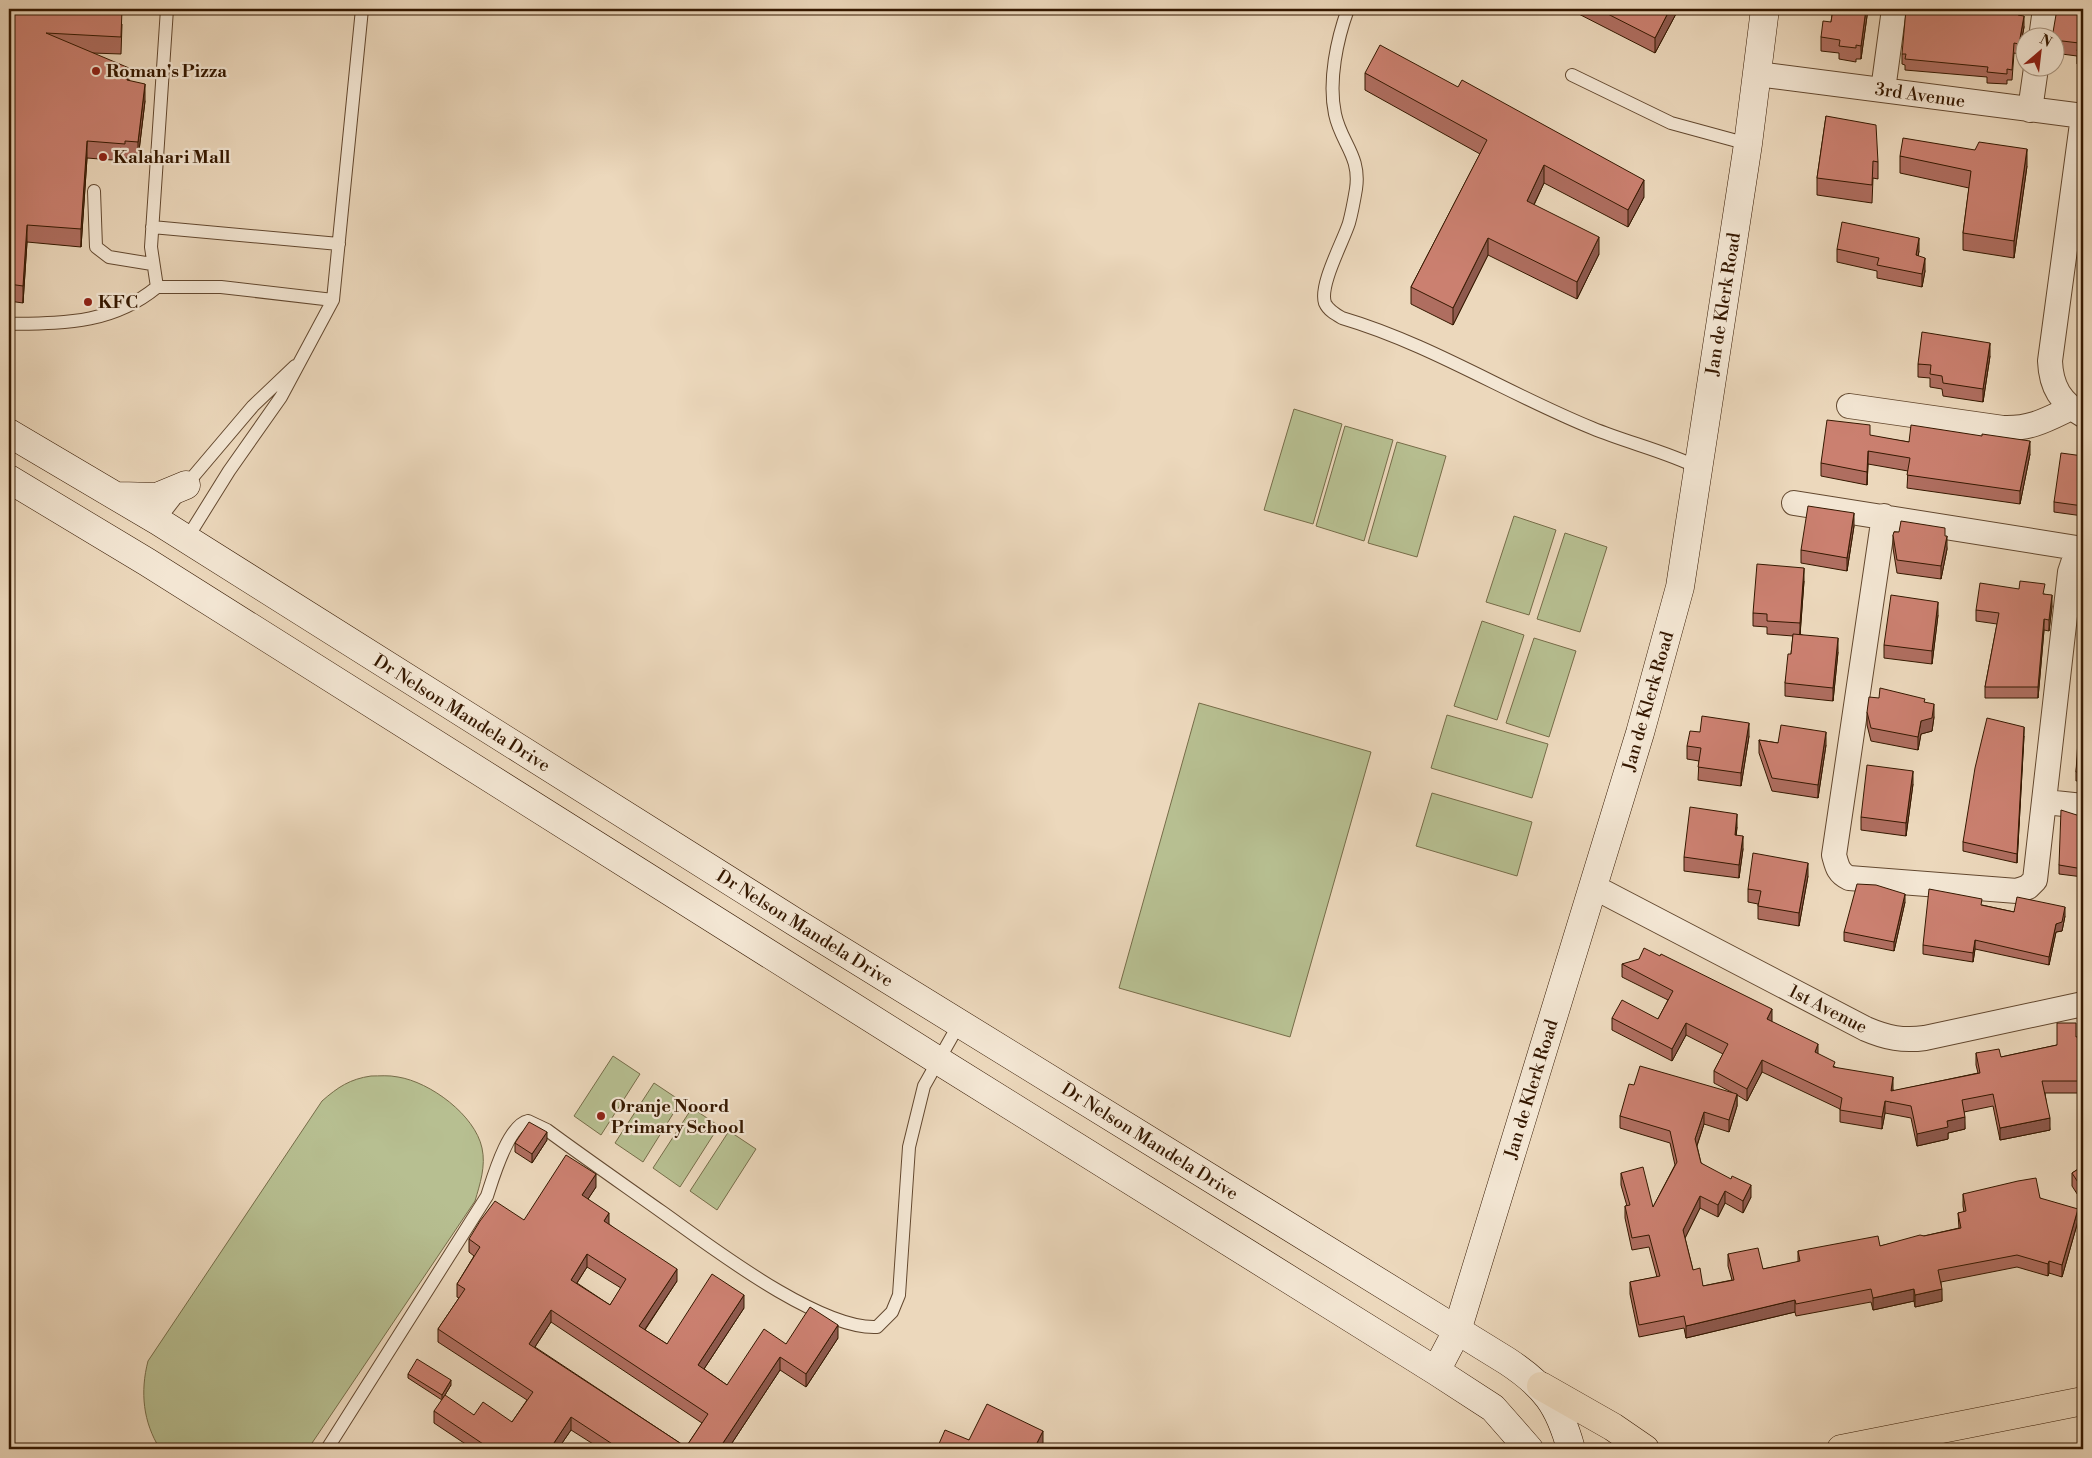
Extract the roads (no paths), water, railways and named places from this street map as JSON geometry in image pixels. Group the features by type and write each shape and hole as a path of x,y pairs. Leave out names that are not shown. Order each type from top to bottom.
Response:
{"highway":[{"path":"1540,1386 1613,1426 1645,1449"},
{"path":"1841,1449 2083,1401"}],"street":[{"name":"Jan de Klerk Road","path":"1436,1371 1457,1331 1640,733 1680,587 1748,144 1765,9"},
{"path":"1883,90 1894,9"},
{"path":"2041,28 2044,9"},
{"name":"3rd Avenue","path":"1757,74 2083,116"},
{"path":"2030,110 2035,78"},
{"path":"2077,411 2063,400 2054,387 2050,361 2083,116"},
{"path":"1849,406 2020,429 2077,411"},
{"name":"Dr Nelson Mandela Drive","path":"9,433 115,496 170,533 959,1024 1507,1361 1540,1386 1558,1412 1571,1449"},
{"path":"9,479 92,528 938,1061 1436,1371 1492,1408 1529,1449"},
{"path":"115,496 157,497 186,484"},
{"path":"1794,502 2083,549"},
{"path":"1884,516 1834,855 1837,868 1842,875 1860,880 2017,891 2028,887 2035,880 2070,572 2074,563 2083,553"},
{"path":"92,528 170,533 206,601"},
{"path":"2045,802 2083,806"},
{"name":"1st Avenue","path":"1592,886 1866,1029 1886,1037 1905,1040 1925,1038 2083,1004"}],"lane":[{"path":"156,287 152,264 152,227 167,9"},
{"path":"170,533 229,471 281,397 333,300 348,134 362,9"},
{"path":"1348,9 1342,24 1333,92 1335,115 1354,157 1358,172 1349,222 1326,283 1324,294 1329,309 1342,318 1440,356 1593,428 1673,455 1699,468"},
{"path":"1572,75 1671,123 1748,144"},
{"path":"94,190 96,247 109,257 152,264"},
{"path":"152,227 339,244"},
{"path":"9,324 69,323 94,318 142,298 156,287 221,287 333,300"},
{"path":"170,533 186,484 270,388 297,364"},
{"path":"327,1449 487,1196 500,1160 518,1125 528,1120 547,1130 744,1270 812,1308 845,1323 858,1327 877,1327 892,1312 899,1295 909,1147 924,1086 959,1024"}],"place":[{"name":"Roman's Pizza","path":"96,71"},
{"name":"Kalahari Mall","path":"103,157"},
{"name":"KFC","path":"88,302"},
{"name":"Oranje Noord Primary School","path":"601,1116"}]}
